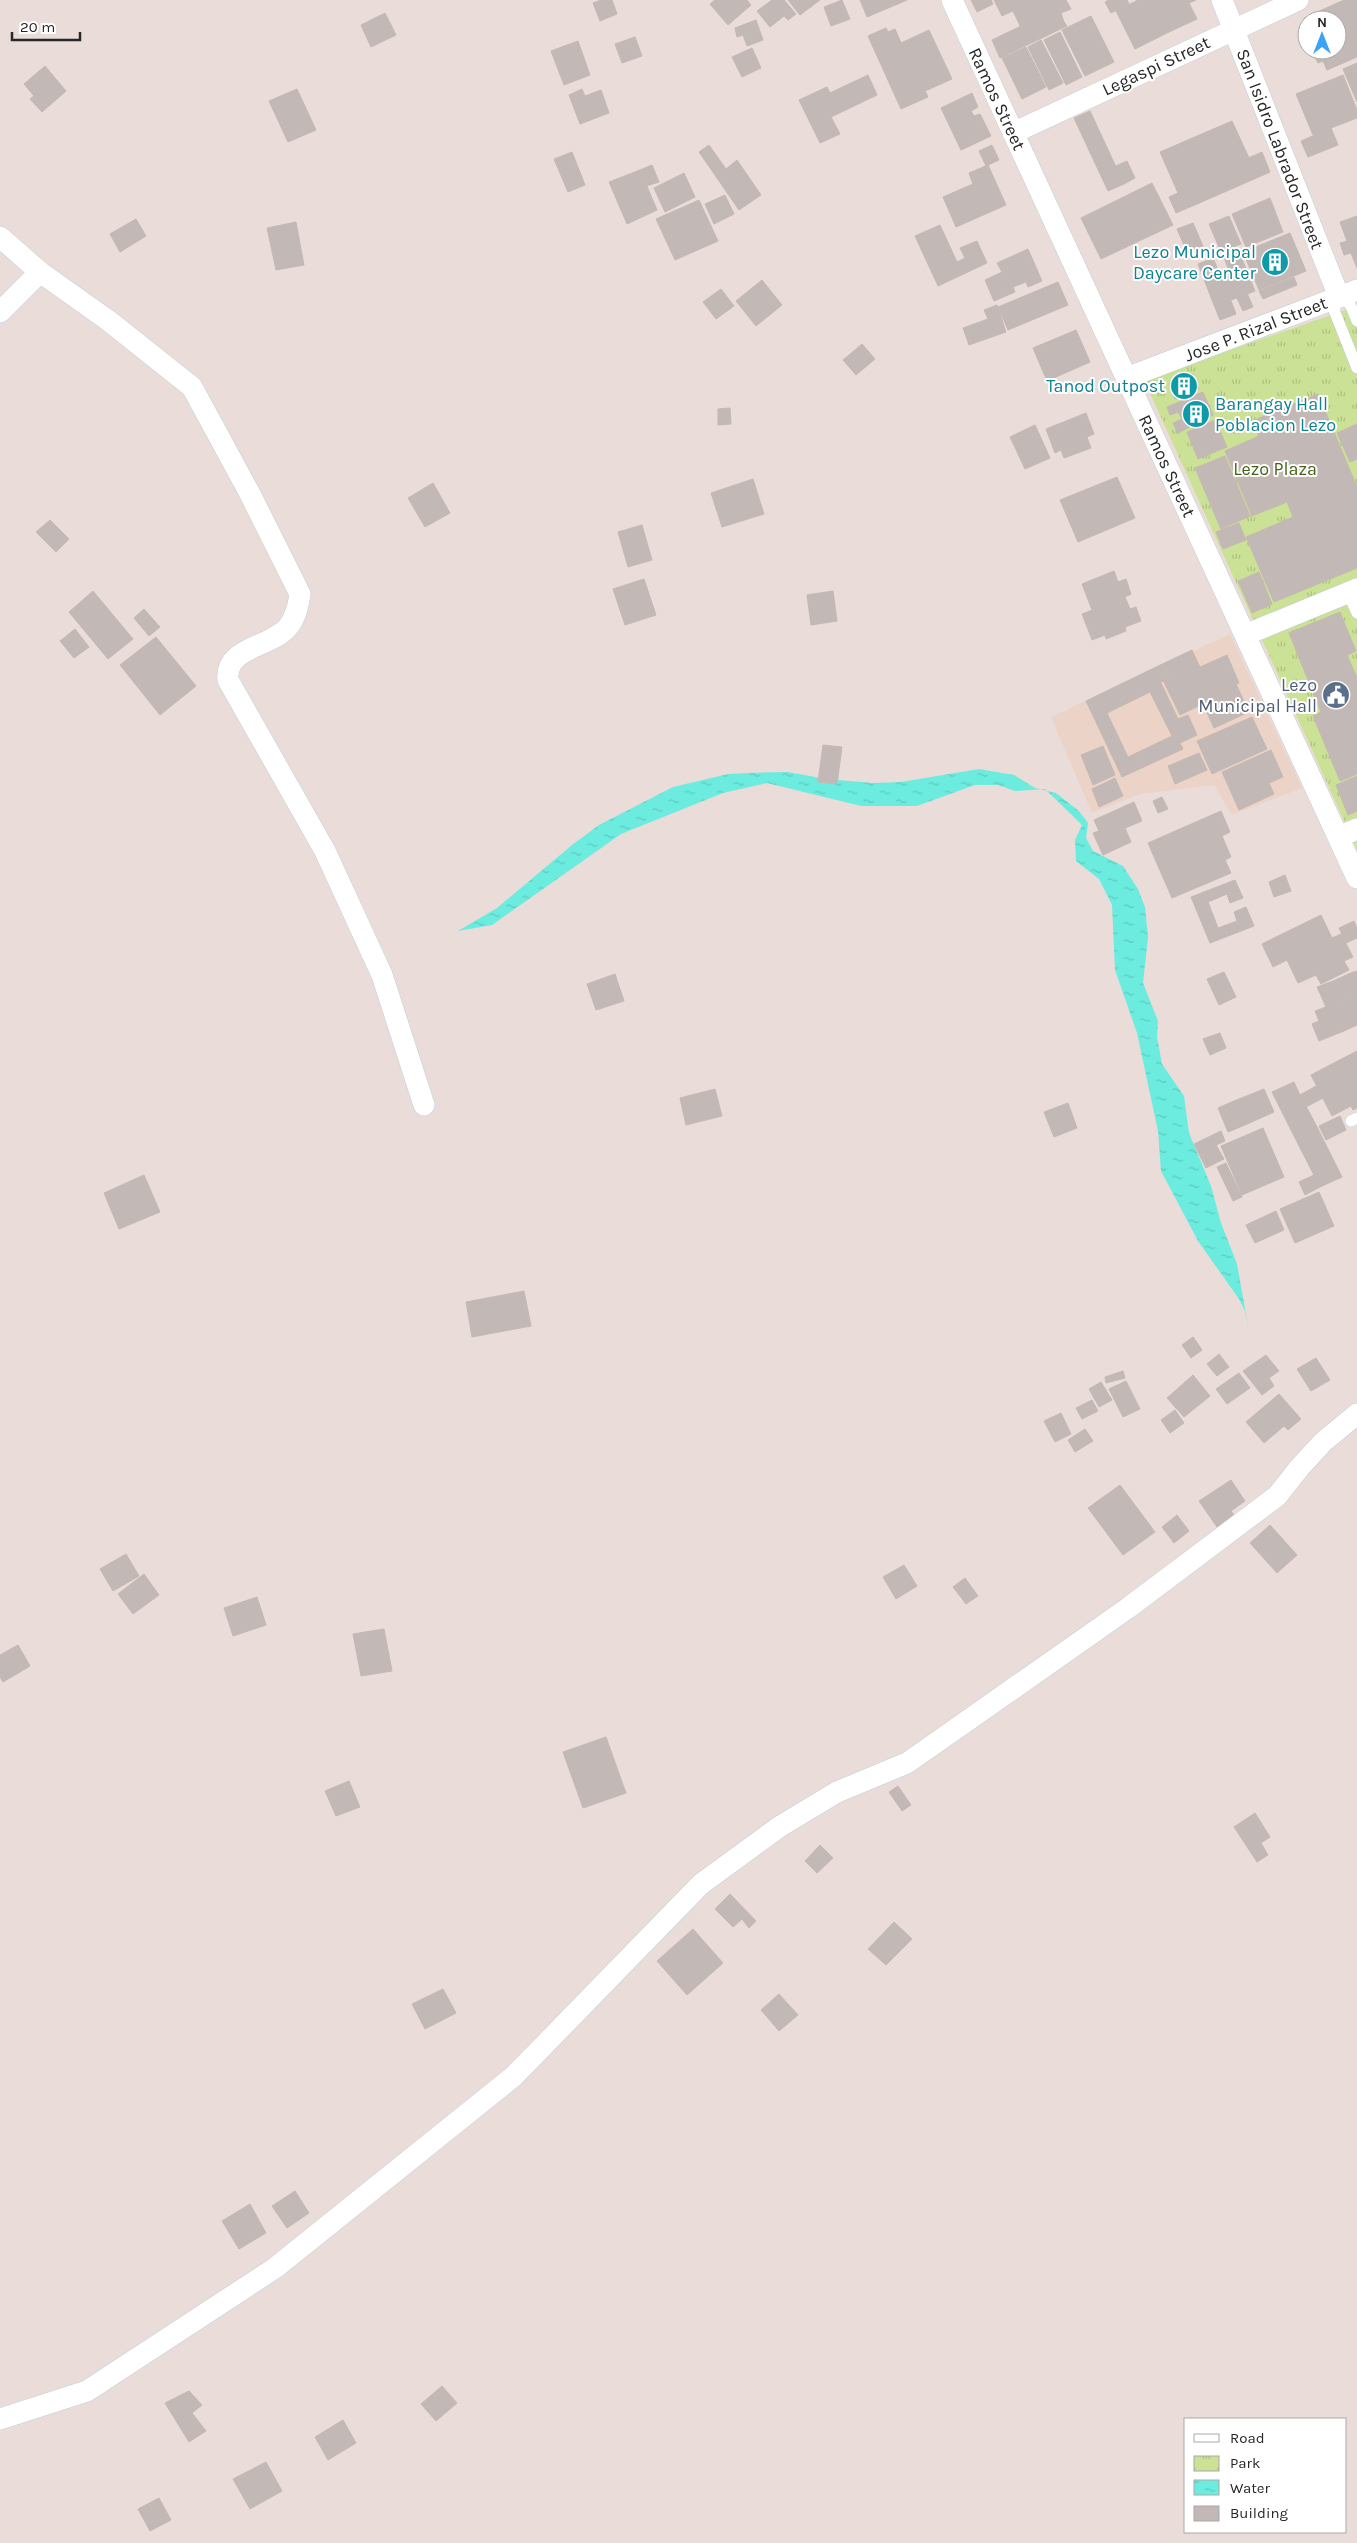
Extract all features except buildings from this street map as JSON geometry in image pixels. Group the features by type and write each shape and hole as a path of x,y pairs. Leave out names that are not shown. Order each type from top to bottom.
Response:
{"street":[{"name":"Ramos Street","path":"952,0 1245,635 1347,833 1357,878"},
{"name":"San Isidro Labrador Street","path":"1222,0 1348,294"},
{"name":"Legaspi Street","path":"1013,133 1298,0"},
{"path":"0,238 40,272 110,322 192,387 249,492 300,594 297,612 287,628 232,661 227,670 228,680 329,860 382,975 424,1105"},
{"path":"0,312 40,272"},
{"name":"Jose P. Rizal Street","path":"1126,378 1348,294"},
{"path":"1245,635 1353,591"},
{"path":"0,2419 87,2391 275,2268 514,2076 701,1884 780,1827 837,1792 907,1763 1128,1608 1277,1496 1323,1442 1357,1414"}],"lane":[{"name":"San Isidro Labrador Street","path":"1348,294 1357,321"},
{"name":"San Isidro Labrador Street","path":"1348,294 1334,310 1357,368"},
{"path":"1353,591 1357,613"}],"shaded area":[{"path":"1230,634 1302,788 1232,815 1214,785 1140,794 1092,813 1051,717"}],"green space":[{"name":"Lezo Plaza","path":"1357,306 1357,849 1144,380"}],"water":[{"path":"979,769 1014,775 1040,789 1015,791 998,785 975,785 917,806 861,806 767,783 723,793 621,834 492,925 458,931 497,908 572,845 599,825 673,787 728,774 788,772 826,779 873,783 901,782"},
{"path":"1047,791 1056,793 1079,811 1088,823 1086,838 1093,851 1123,866 1138,889 1145,907 1148,937 1143,983 1158,1021 1157,1037 1162,1064 1184,1096 1189,1133 1211,1186 1221,1223 1237,1264 1249,1331 1245,1311 1239,1299 1198,1241 1161,1171 1158,1131 1137,1033 1115,970 1112,905 1099,879 1076,861 1075,840 1082,825"}],"place":[{"name":"Lezo Municipal Daycare Center","path":"1275,262"},
{"name":"Tanod Outpost","path":"1184,386"},
{"name":"Barangay Hall Poblacion Lezo","path":"1196,414"},
{"name":"Lezo Municipal Hall","path":"1336,695"}]}
